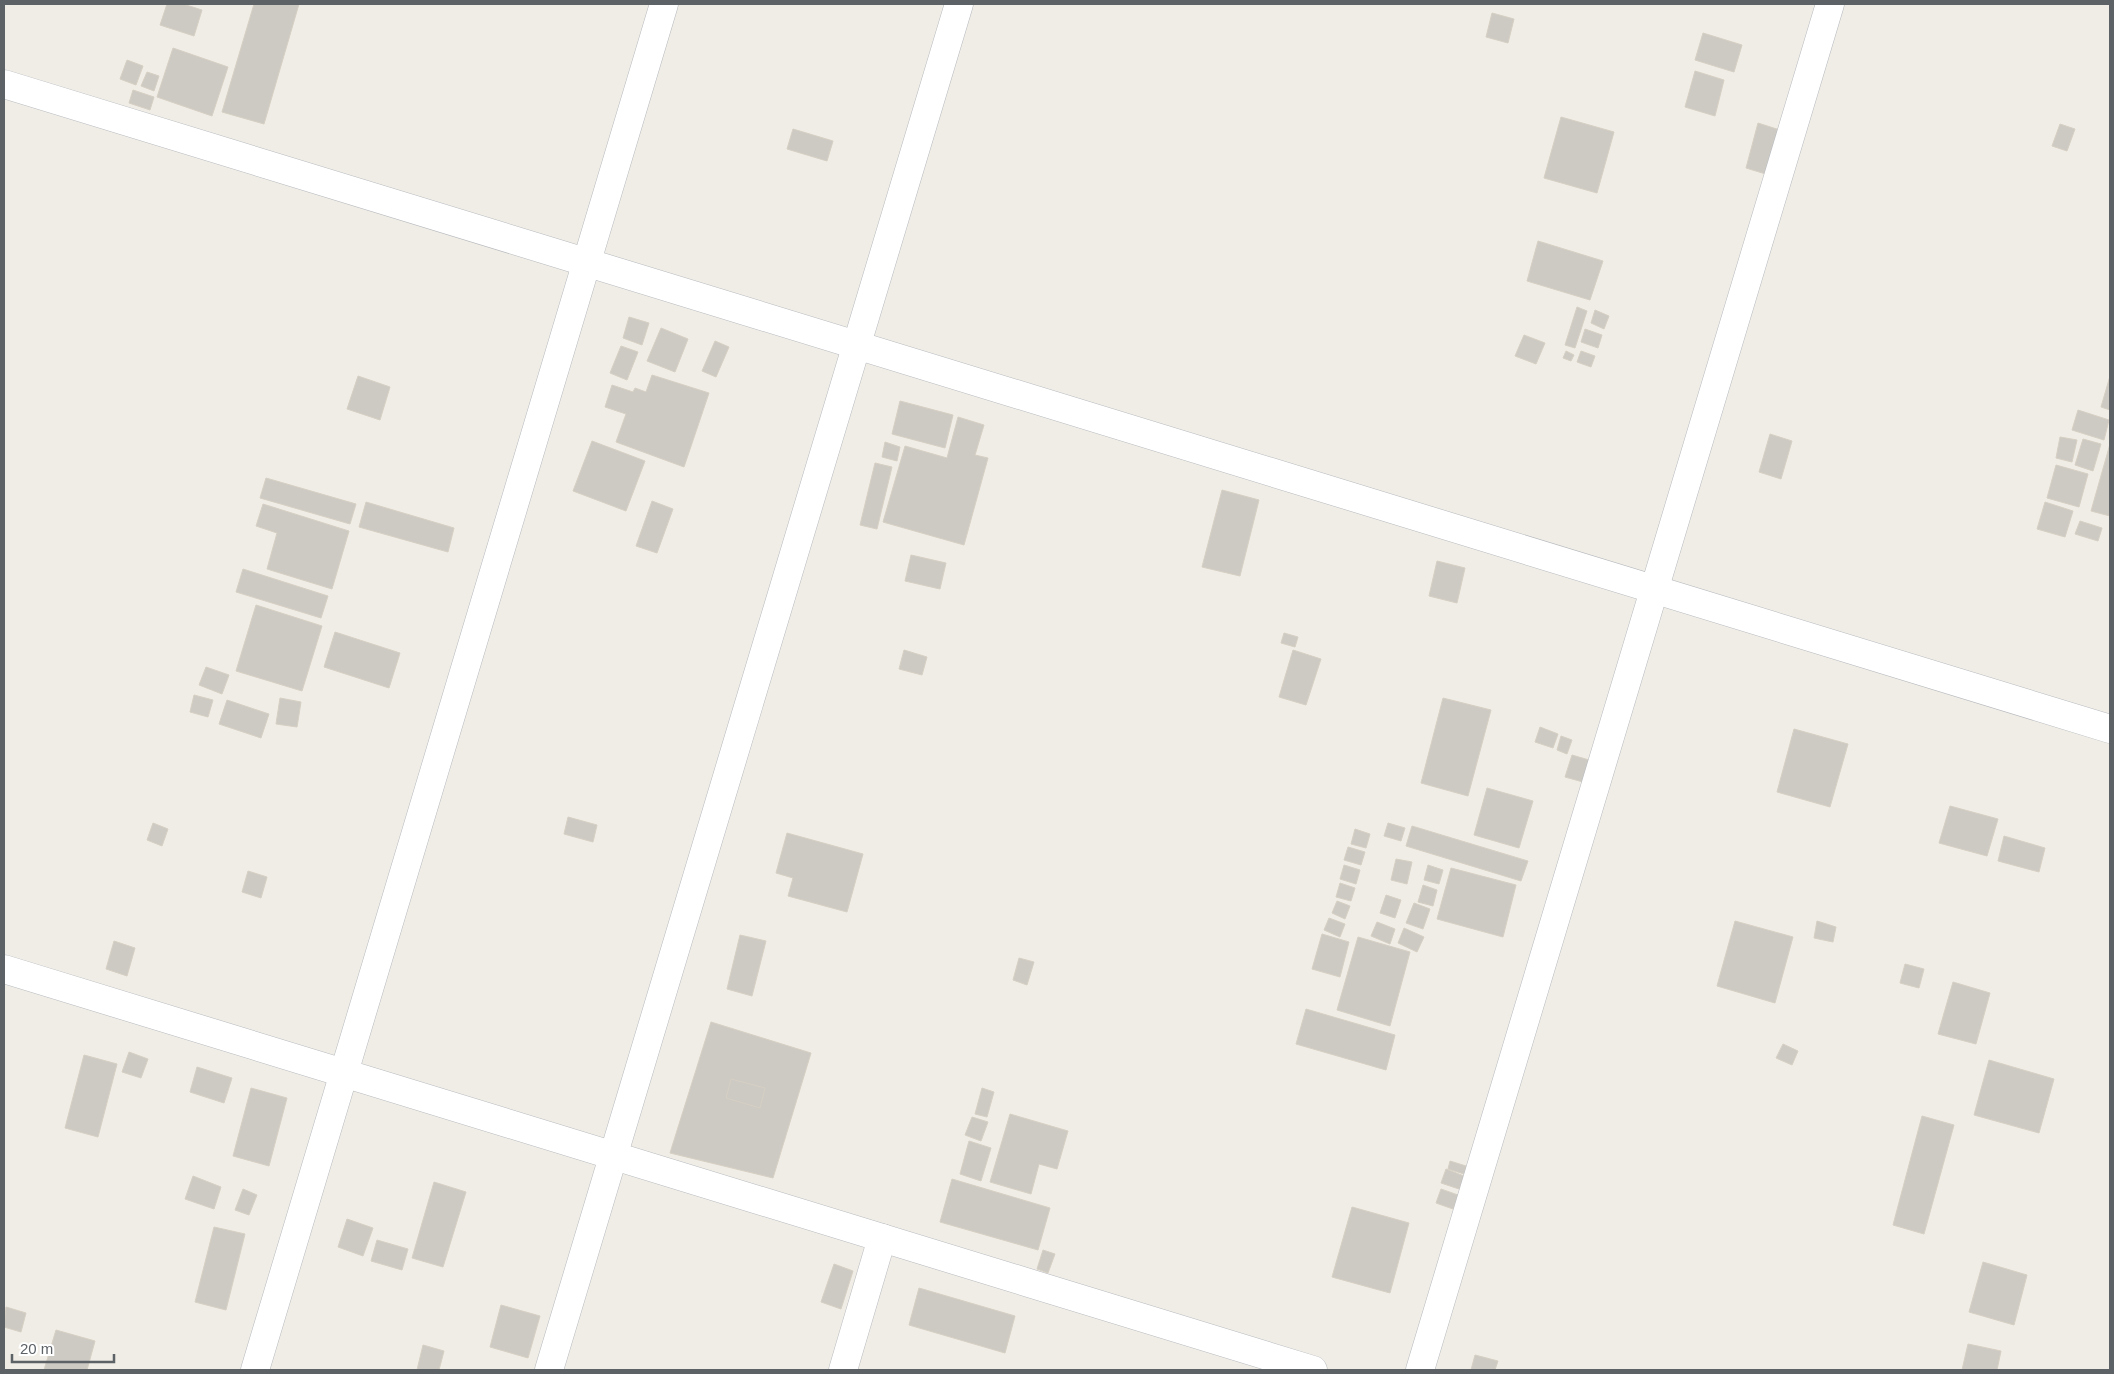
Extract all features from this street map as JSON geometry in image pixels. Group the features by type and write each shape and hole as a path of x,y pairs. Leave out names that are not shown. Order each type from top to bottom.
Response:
{"street":[{"path":"255,1370 664,4"},
{"path":"549,1370 959,4"},
{"path":"1420,1370 1830,4"},
{"path":"4,84 2110,729"},
{"path":"4,969 1313,1370"},
{"path":"843,1370 882,1238"}],"building":[{"path":"167,4 183,4 202,10 194,36 160,25"},
{"path":"254,4 299,4 264,124 222,112"},
{"path":"1492,13 1514,19 1508,43 1486,37"},
{"path":"1703,33 1742,45 1734,72 1695,60"},
{"path":"173,48 228,67 212,116 157,97"},
{"path":"127,60 143,66 136,85 120,79"},
{"path":"1695,71 1724,80 1715,116 1685,107"},
{"path":"147,72 159,76 154,91 141,86"},
{"path":"133,90 154,97 150,110 129,103"},
{"path":"1561,117 1614,132 1597,193 1544,178"},
{"path":"1758,123 1783,131 1769,175 1746,168"},
{"path":"2060,124 2075,129 2067,151 2052,146"},
{"path":"793,129 833,141 827,161 787,149"},
{"path":"1538,241 1603,261 1590,300 1527,281"},
{"path":"1577,307 1587,311 1575,348 1565,345"},
{"path":"1595,310 1609,316 1604,329 1591,323"},
{"path":"629,317 649,323 642,345 623,338"},
{"path":"661,328 688,339 675,372 647,361"},
{"path":"1585,329 1602,335 1598,348 1581,342"},
{"path":"1524,335 1545,343 1536,364 1515,356"},
{"path":"715,341 729,347 716,377 702,371"},
{"path":"621,346 638,352 627,380 610,373"},
{"path":"1566,351 1574,355 1571,361 1563,358"},
{"path":"1581,351 1595,356 1591,367 1577,362"},
{"path":"652,375 709,393 684,467 616,442 626,414 605,407 612,385 633,392 635,388 646,392"},
{"path":"358,376 390,387 380,420 347,409"},
{"path":"2110,376 2110,410 2101,407"},
{"path":"900,401 953,415 945,448 892,434"},
{"path":"2078,410 2109,420 2104,440 2072,430"},
{"path":"958,417 984,425 975,455 988,458 964,545 883,522 905,446 947,458"},
{"path":"1770,434 1792,441 1781,479 1759,472"},
{"path":"2060,437 2077,440 2072,462 2056,458"},
{"path":"2083,439 2101,444 2093,471 2075,465"},
{"path":"592,441 645,461 626,511 573,491"},
{"path":"885,442 900,447 897,461 882,457"},
{"path":"2110,444 2110,516 2091,511"},
{"path":"875,463 892,467 877,529 860,525"},
{"path":"2056,465 2088,474 2079,507 2047,498"},
{"path":"266,478 356,504 350,524 260,498"},
{"path":"1222,490 1259,500 1240,576 1202,567"},
{"path":"652,501 673,509 657,553 636,546"},
{"path":"366,502 454,528 448,552 359,527"},
{"path":"2045,502 2073,511 2065,537 2037,529"},
{"path":"263,504 349,531 332,589 267,569 277,533 256,526"},
{"path":"2080,521 2102,528 2098,541 2075,534"},
{"path":"911,555 946,563 940,589 905,581"},
{"path":"1437,561 1465,568 1457,603 1429,596"},
{"path":"243,569 328,596 321,618 236,592"},
{"path":"256,605 322,626 302,691 236,671"},
{"path":"335,632 400,653 389,688 324,667"},
{"path":"1284,633 1298,637 1295,647 1281,643"},
{"path":"904,650 927,657 922,675 899,669"},
{"path":"1293,650 1321,659 1306,705 1279,697"},
{"path":"206,667 229,675 222,694 199,685"},
{"path":"194,695 213,700 208,717 190,712"},
{"path":"280,698 301,702 297,727 276,724"},
{"path":"1443,698 1491,710 1468,796 1421,783"},
{"path":"227,700 269,714 261,738 219,724"},
{"path":"1540,727 1558,734 1553,748 1535,742"},
{"path":"1794,729 1848,744 1830,807 1777,792"},
{"path":"1561,736 1572,740 1567,754 1557,750"},
{"path":"1572,755 1589,760 1583,782 1565,777"},
{"path":"1487,788 1533,801 1519,848 1474,835"},
{"path":"1950,806 1998,819 1987,856 1939,843"},
{"path":"568,817 597,825 593,842 564,834"},
{"path":"153,823 168,829 162,846 147,840"},
{"path":"1388,823 1405,828 1401,841 1384,836"},
{"path":"1412,826 1528,861 1521,881 1406,846"},
{"path":"1355,829 1370,834 1366,848 1351,844"},
{"path":"787,833 863,854 847,912 788,896 793,878 776,873"},
{"path":"2004,836 2045,848 2039,872 1998,861"},
{"path":"1348,847 1365,852 1361,865 1344,860"},
{"path":"1396,859 1412,862 1407,884 1391,880"},
{"path":"1344,865 1360,870 1356,884 1340,879"},
{"path":"1428,865 1443,870 1439,884 1424,880"},
{"path":"1451,868 1516,885 1503,937 1437,919"},
{"path":"248,871 267,877 261,898 242,892"},
{"path":"1340,883 1355,888 1351,901 1336,897"},
{"path":"1423,885 1437,890 1433,906 1418,902"},
{"path":"1386,895 1401,900 1395,918 1380,913"},
{"path":"1337,901 1350,906 1345,919 1332,913"},
{"path":"1414,903 1430,909 1423,929 1406,923"},
{"path":"1329,918 1345,924 1340,937 1324,930"},
{"path":"1735,921 1793,937 1775,1003 1717,986"},
{"path":"1817,921 1836,927 1833,942 1814,938"},
{"path":"1377,922 1395,929 1390,944 1371,936"},
{"path":"1404,928 1424,937 1417,952 1398,943"},
{"path":"1322,934 1349,942 1340,977 1312,969"},
{"path":"740,935 766,941 752,996 727,989"},
{"path":"1358,937 1410,952 1390,1026 1337,1010"},
{"path":"114,941 135,948 127,976 106,969"},
{"path":"1019,958 1034,962 1027,985 1013,980"},
{"path":"1905,964 1924,969 1919,988 1900,983"},
{"path":"1953,982 1990,993 1976,1044 1938,1034"},
{"path":"1306,1009 1395,1035 1386,1070 1296,1044"},
{"path":"711,1022 811,1053 773,1178 670,1153"},
{"path":"1783,1044 1798,1051 1792,1065 1776,1058"},
{"path":"129,1052 148,1059 141,1078 122,1072"},
{"path":"84,1055 117,1064 98,1137 65,1128"},
{"path":"1989,1060 2054,1079 2039,1133 1974,1115"},
{"path":"197,1067 232,1078 224,1103 190,1092"},
{"path":"731,1079 765,1088 760,1108 726,1098"},
{"path":"251,1088 287,1098 269,1166 233,1156"},
{"path":"982,1088 994,1092 987,1117 975,1114"},
{"path":"1010,1114 1068,1131 1057,1169 1039,1164 1031,1194 990,1182"},
{"path":"1922,1116 1954,1125 1924,1234 1893,1225"},
{"path":"972,1117 988,1122 981,1141 965,1135"},
{"path":"969,1141 991,1148 981,1181 960,1174"},
{"path":"1450,1161 1466,1166 1464,1174 1448,1169"},
{"path":"1446,1169 1464,1176 1459,1189 1441,1183"},
{"path":"193,1176 221,1187 214,1209 185,1199"},
{"path":"952,1179 1050,1208 1038,1250 940,1222"},
{"path":"434,1182 466,1192 443,1267 412,1258"},
{"path":"243,1189 257,1195 249,1215 235,1210"},
{"path":"1441,1189 1458,1195 1453,1209 1436,1203"},
{"path":"1352,1207 1409,1223 1390,1293 1332,1277"},
{"path":"347,1219 373,1228 363,1256 338,1247"},
{"path":"214,1227 245,1234 226,1310 195,1302"},
{"path":"377,1240 408,1249 402,1270 371,1261"},
{"path":"1043,1250 1055,1254 1048,1273 1037,1269"},
{"path":"1983,1262 2027,1275 2014,1325 1969,1312"},
{"path":"834,1264 853,1271 841,1309 821,1302"},
{"path":"919,1288 1015,1316 1005,1353 909,1325"},
{"path":"501,1305 540,1316 528,1358 490,1347"},
{"path":"6,1307 26,1313 21,1332 4,1327"},
{"path":"56,1330 95,1341 87,1370 44,1370"},
{"path":"1968,1344 2001,1351 1997,1370 1962,1370"},
{"path":"423,1345 444,1351 439,1370 417,1370"},
{"path":"1475,1355 1498,1361 1495,1370 1471,1370"}]}
